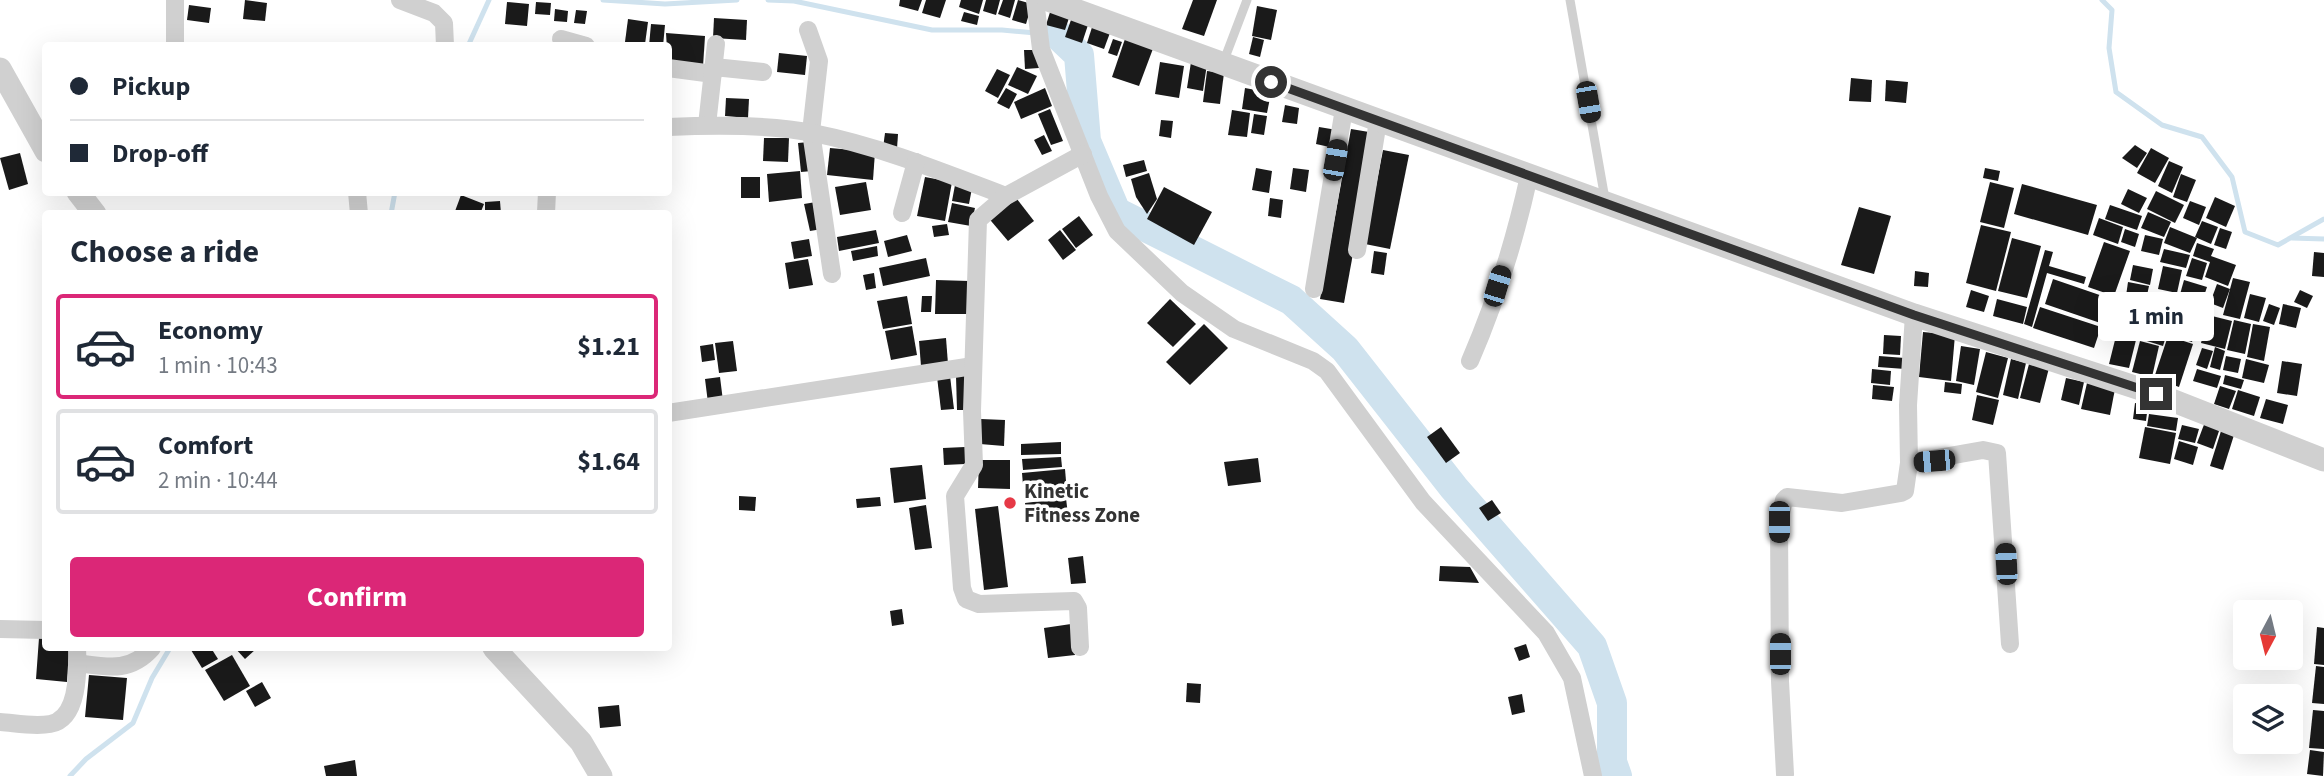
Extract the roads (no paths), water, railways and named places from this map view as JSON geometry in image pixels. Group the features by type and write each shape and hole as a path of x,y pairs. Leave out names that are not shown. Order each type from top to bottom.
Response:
{"street":[{"path":"175,0 175,42"},
{"path":"400,0 434,13 444,23 445,42"},
{"path":"1593,776 1572,678 1546,633 1423,502 1327,371 1313,361 1234,329 1182,293 1118,231 1083,154 1041,49 1040,6 1223,64 1914,315 2156,394 2324,460"},
{"path":"808,30 819,61 811,132 832,274"},
{"path":"561,39 572,42"},
{"path":"707,125 716,44"},
{"path":"672,68 763,72"},
{"path":"0,69 42,144"},
{"path":"1314,289 1343,109"},
{"path":"1357,250 1378,121"},
{"path":"672,127 707,125 811,132 916,162 1006,196"},
{"path":"1080,647 1078,608 1074,601 979,604 966,599 962,588 955,496 974,465 976,230 983,212 1006,196 1083,154"},
{"path":"902,213 916,162"},
{"path":"1470,361 1514,244 1529,176"},
{"path":"1786,774 1780,681 1779,522 1783,500 1787,497 1842,503 1901,494 1905,491 1909,463 1907,417 1914,315"},
{"path":"672,412 973,366"},
{"path":"1909,463 1983,450 1997,453 2010,644"},
{"path":"0,629 42,630"},
{"path":"0,722 50,724 64,717 72,703 77,655 114,668 134,664 149,651"},
{"path":"497,651 581,742 601,776"}],"lane":[{"path":"1223,64 1247,0"},
{"path":"1570,0 1606,204"}],"waterway":[{"path":"470,42 489,0"},
{"path":"603,0 665,4 737,0"},
{"path":"768,0 794,1 932,30 1002,30 1058,35"},
{"path":"2102,0 2112,10 2109,48 2116,92 2162,125 2202,137 2232,177 2245,232 2278,245 2324,219"},
{"path":"1058,35 1079,55 1086,141 1116,212 1291,300 1345,349 1454,488 1592,646 1612,703 1612,762 1617,776"},
{"path":"392,210 394,196"},
{"path":"2292,238 2324,239"},
{"path":"70,776 86,759 133,723 152,678 168,651"}],"place":[{"name":"Kinetic Fitness Zone","path":"1010,503"}]}
